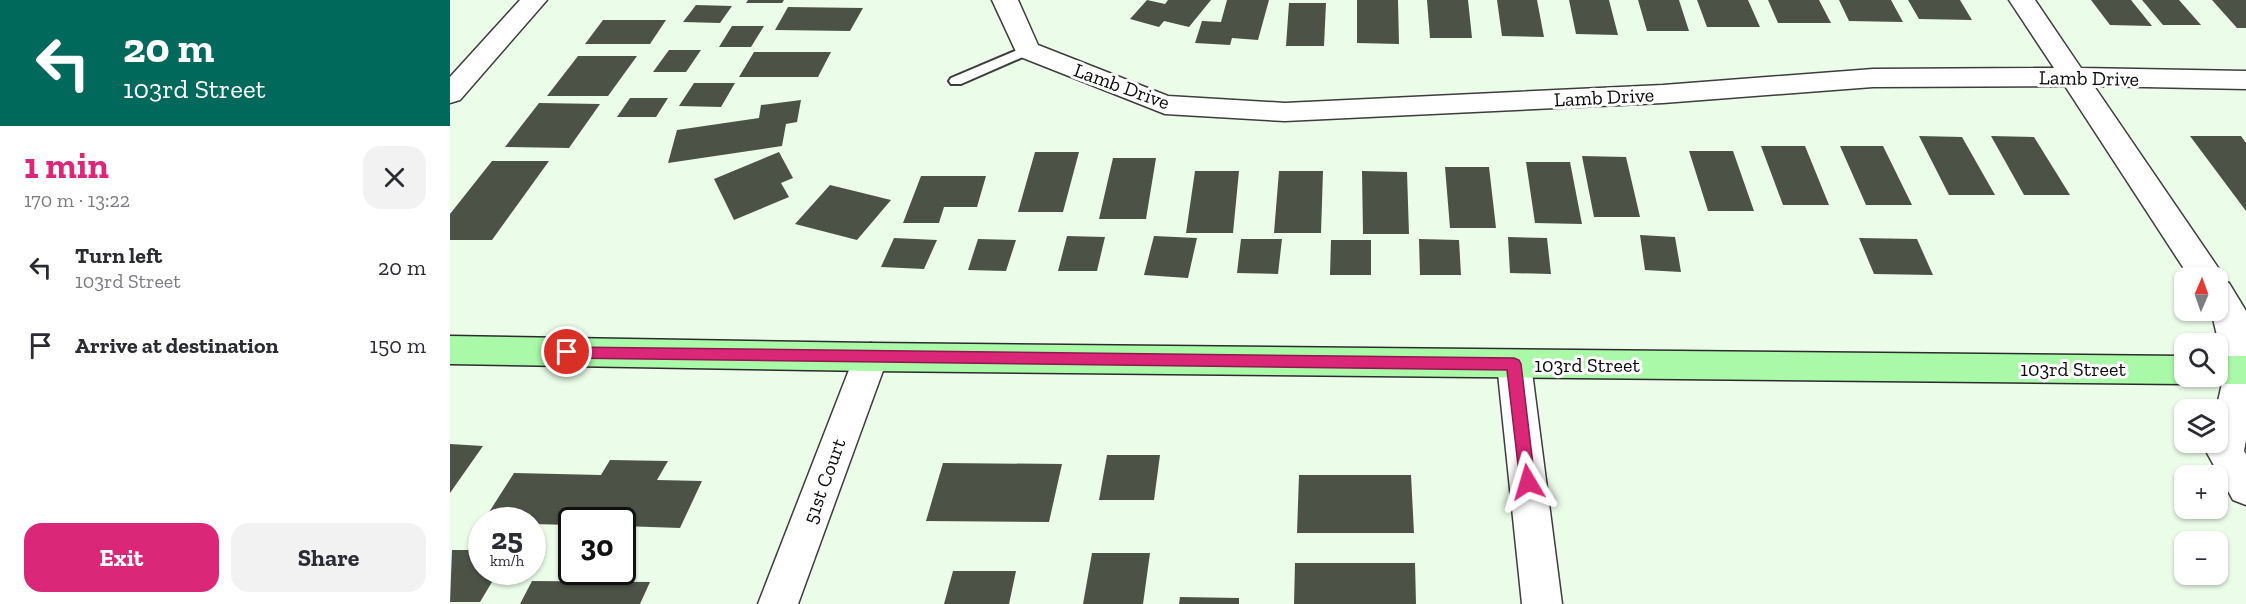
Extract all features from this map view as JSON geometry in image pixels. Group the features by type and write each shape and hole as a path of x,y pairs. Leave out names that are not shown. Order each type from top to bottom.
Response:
{"main road":[{"name":"103rd Street","path":"450,350 870,357 2174,370"}],"street":[{"path":"450,94 534,0"},
{"path":"1005,0 1027,50"},
{"path":"2022,0 2076,77 2201,267"},
{"name":"Lamb Drive","path":"1027,50 1165,105 1285,112 1663,94 1873,78 2076,77 2246,80"},
{"path":"2228,309 2235,370 2225,453 2246,488"},
{"name":"51st Court","path":"778,604 870,357"},
{"path":"1514,364 1542,604"}],"lane":[{"path":"956,81 1027,50"}],"building":[{"path":"748,0 784,0 782,3 746,3"},
{"path":"1147,0 1165,4 1168,0 1211,0 1189,27 1164,21 1159,27 1130,19"},
{"path":"1227,0 1269,0 1258,40 1232,38 1230,45 1195,43 1202,21 1221,22"},
{"path":"1357,0 1398,0 1399,44 1357,43"},
{"path":"1427,0 1468,0 1472,38 1430,38"},
{"path":"1497,0 1537,0 1544,37 1502,36"},
{"path":"1569,0 1609,0 1618,35 1576,34"},
{"path":"1638,0 1679,0 1689,31 1647,31"},
{"path":"1697,0 1748,0 1760,27 1707,27"},
{"path":"1768,0 1819,0 1831,23 1778,23"},
{"path":"1839,0 1891,0 1903,22 1849,21"},
{"path":"1908,0 1960,0 1972,20 1919,19"},
{"path":"2091,0 2131,0 2152,26 2110,25"},
{"path":"2142,0 2179,0 2201,25 2163,25"},
{"path":"2212,0 2246,0 2246,28 2237,28"},
{"path":"1289,3 1326,3 1324,46 1286,46"},
{"path":"696,5 732,6 720,23 683,22"},
{"path":"788,7 863,8 850,31 775,30"},
{"path":"603,20 666,20 650,44 585,44"},
{"path":"732,26 764,26 751,47 719,47"},
{"path":"669,50 701,50 686,72 653,72"},
{"path":"754,52 831,52 818,77 739,77"},
{"path":"578,56 637,56 608,96 547,96"},
{"path":"694,83 735,83 721,107 679,106"},
{"path":"630,98 668,98 656,117 617,117"},
{"path":"801,100 797,122 786,124 782,146 668,163 677,130 759,118 761,105"},
{"path":"539,103 600,104 569,148 505,147"},
{"path":"1919,136 1962,137 1995,195 1949,195"},
{"path":"1991,136 2034,137 2070,195 2024,195"},
{"path":"2190,136 2241,136 2246,143 2246,211"},
{"path":"1761,146 1805,146 1829,205 1783,205"},
{"path":"1840,146 1883,146 1912,205 1866,205"},
{"path":"1689,151 1733,151 1754,211 1708,211"},
{"path":"779,152 793,178 781,183 789,197 734,220 714,179"},
{"path":"1035,152 1079,152 1063,212 1018,212"},
{"path":"1582,156 1626,157 1640,217 1594,217"},
{"path":"1113,158 1156,158 1146,219 1099,219"},
{"path":"492,161 549,161 492,240 450,240 450,214"},
{"path":"1526,162 1570,162 1582,224 1535,223"},
{"path":"1445,167 1489,167 1496,228 1450,228"},
{"path":"1195,171 1239,171 1233,233 1186,233"},
{"path":"1279,171 1323,171 1321,233 1274,233"},
{"path":"1362,171 1407,172 1409,234 1363,234"},
{"path":"921,176 986,176 977,207 944,207 939,223 903,223"},
{"path":"830,185 891,200 857,240 795,224"},
{"path":"1640,235 1675,237 1681,272 1645,270"},
{"path":"1067,236 1105,237 1097,271 1058,271"},
{"path":"1154,236 1197,238 1188,278 1144,275"},
{"path":"1508,237 1547,238 1551,274 1510,273"},
{"path":"894,238 937,240 924,269 881,267"},
{"path":"1859,238 1917,239 1933,275 1874,274"},
{"path":"978,239 1016,240 1006,271 968,270"},
{"path":"1241,239 1282,239 1278,274 1237,273"},
{"path":"1419,239 1459,240 1461,275 1420,275"},
{"path":"1331,240 1371,240 1371,275 1330,275"},
{"path":"450,444 483,446 450,493"},
{"path":"1107,455 1160,455 1154,500 1099,500"},
{"path":"610,460 668,461 657,480 702,481 680,528 636,526 636,507 558,507 558,525 546,524 546,507 492,507 514,473 601,475"},
{"path":"943,463 1062,464 1049,522 926,521"},
{"path":"1299,475 1411,475 1414,533 1297,533"},
{"path":"452,550 468,550 468,585 490,585 480,602 450,602"},
{"path":"1092,553 1150,553 1143,604 1083,604"},
{"path":"1295,563 1415,563 1416,604 1294,604"},
{"path":"953,571 1016,571 1009,604 944,604"},
{"path":"546,581 558,581 558,585 636,585 636,582 650,582 640,604 520,604 530,585 546,585"},
{"path":"1180,597 1239,598 1239,604 1179,604"}],"route":[{"path":"567,352 1514,364 1528,482"}]}
